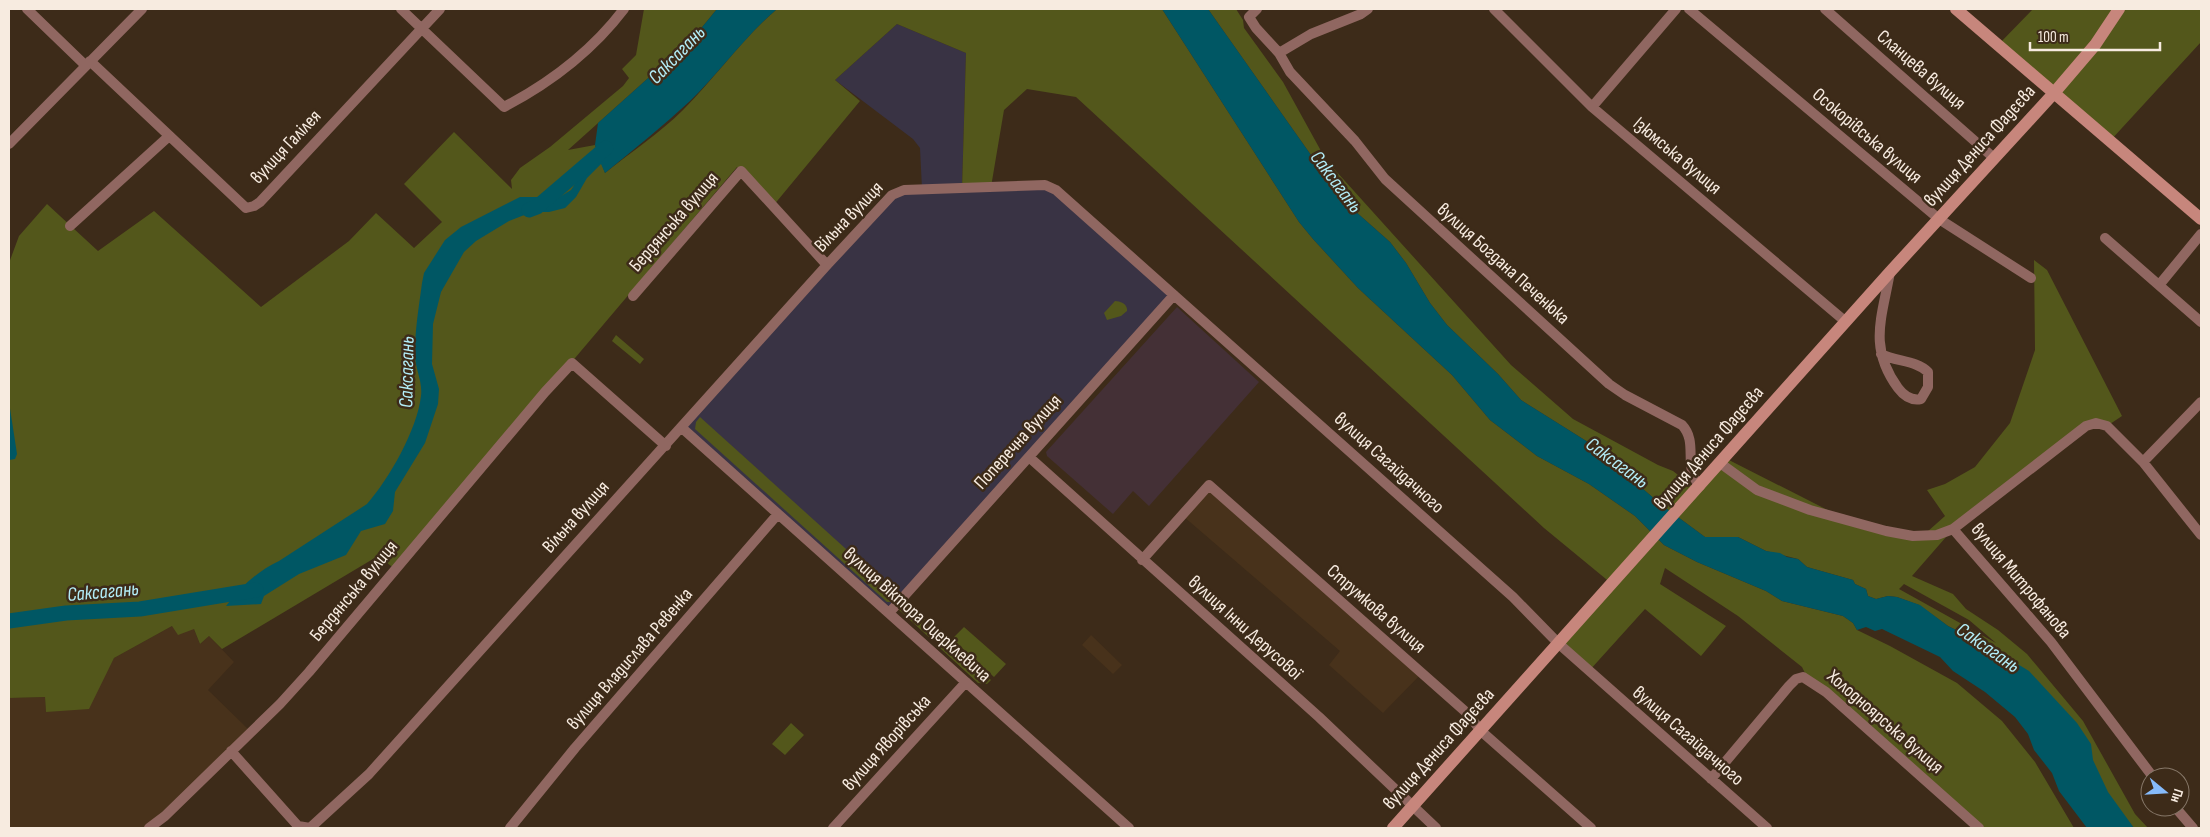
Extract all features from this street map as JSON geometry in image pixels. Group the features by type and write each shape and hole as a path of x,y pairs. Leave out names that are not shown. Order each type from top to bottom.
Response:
{"street":[{"path":"27,9 168,137 70,226"},
{"path":"9,144 142,9"},
{"path":"401,9 504,107 535,91 581,56 609,29 624,9"},
{"name":"вулиця Галілея","path":"168,137 246,208 254,206 440,9"},
{"name":"вулиця Богдана Печенюка","path":"1257,9 1250,17 1256,28 1279,53 1290,72 1355,141 1385,179 1609,384 1624,395 1682,425 1691,439 1692,472 1699,488"},
{"path":"1279,53 1311,34 1361,14 1368,9"},
{"name":"Ізюмська вулиця","path":"1494,9 1592,107 1846,322"},
{"path":"1592,107 1676,9"},
{"name":"Осокорівська вулиця","path":"1689,9 1939,219 2031,278"},
{"name":"Сланцева вулиця","path":"1825,9 1994,158"},
{"path":"1956,9 2201,219"},
{"name":"вулиця Дениса Фадєєва","path":"1394,828 1890,272 2054,93 2095,45 2118,9"},
{"name":"Бердянська вулиця","path":"633,296 741,171 827,265"},
{"name":"вулиця Сагайдачного","path":"962,189 1045,185 1056,190 1513,597 1558,644 1766,828"},
{"name":"Вільна вулиця","path":"231,751 298,826 310,828 369,774 827,265 898,191 962,189"},
{"path":"2160,284 2201,234"},
{"path":"2105,238 2160,284 2201,322"},
{"path":"1881,354 1897,361 1923,367 1928,372 1928,387 1921,399 1915,400 1902,393 1891,379 1881,354 1878,342 1890,272"},
{"name":"Поперечна вулиця","path":"889,613 1174,295"},
{"name":"Бердянська вулиця","path":"149,828 165,816 280,704 545,392 572,363 666,446"},
{"path":"2201,402 2143,462 2201,535"},
{"name":"вулиця Митрофанова","path":"2143,462 2107,426 2096,423 2086,426 1953,529 2051,642 2145,767"},
{"name":"вулиця Віктора Оцерклевича","path":"682,428 1129,828"},
{"name":"вулиця Інни Дерусової","path":"1029,457 1319,718 1412,808 1436,828"},
{"path":"1720,463 1757,490 1810,510 1886,531 1913,536 1937,535 1953,529"},
{"name":"Струмкова вулиця","path":"1142,560 1209,485 1468,713 1481,730 1591,828"},
{"name":"вулиця Владислава Ревенка","path":"510,828 575,748 778,514"},
{"name":"Холодноярська вулиця","path":"1711,779 1789,686 1796,679 1803,677 1826,692 1979,828"},
{"name":"вулиця Яворівська","path":"833,828 966,682"},
{"path":"2184,817 2193,828"}],"shaded area":[{"path":"897,24 966,53 962,188 1045,185 1174,295 889,613 682,428 892,195 922,189 920,148 913,139 835,80"},
{"path":"1177,307 1259,382 1149,506 1133,491 1113,514 1047,456 1046,452"},
{"path":"1209,485 1422,673 1383,713 1329,665 1340,651 1183,516"},
{"path":"172,626 194,629 200,644 209,636 234,662 208,690 249,730 154,823 143,828 9,828 9,698 45,697 46,712 107,671 114,658"},
{"path":"1091,635 1122,665 1113,674 1082,645"}],"green space":[{"path":"644,9 717,9 694,37 568,150 595,145 605,173 655,135 683,110 752,33 777,9 1162,9 1299,222 1358,288 1452,375 1490,420 1537,456 1589,484 1635,516 1664,545 1697,562 1766,591 1782,601 1843,616 1853,623 1857,630 1957,683 2002,721 2035,762 2074,828 1979,828 1808,679 1802,667 1738,616 1665,568 1660,584 1726,626 1701,656 1645,609 1589,671 1559,644 1612,584 1544,528 1076,97 1027,89 1004,110 991,187 962,189 966,53 897,24 835,80 860,101 773,206 737,167 395,569 378,556 222,649 209,636 200,644 194,629 178,635 172,626 114,658 89,709 46,712 45,697 9,698 9,263 19,236 47,204 98,251 154,211 261,307 349,241 376,213 414,248 442,222 404,184 454,132 512,189 511,180 520,168 550,147 623,86 629,78 622,69 636,55"},
{"path":"1208,9 1236,9 1243,20 1244,28 1283,82 1326,160 1511,365 1573,419 1658,465 1673,471 1697,490 1725,458 1867,530 1918,540 1945,516 1927,490 1945,484 1975,467 2010,423 2035,350 2034,260 2047,270 2122,416 2107,426 2096,423 1953,529 1912,576 1953,594 1966,609 1998,630 2027,654 2083,721 2135,814 2148,828 2134,828 2127,820 2011,660 1979,647 1962,633 1948,626 1919,605 1897,597 1888,596 1876,599 1868,596 1866,589 1855,584 1853,580 1807,567 1798,559 1766,551 1738,537 1705,537 1663,506 1610,461 1599,449 1521,400 1498,374 1447,325 1430,303 1406,263 1390,242 1355,211 1318,165","holes":["1904,584 1969,620 1996,643 1899,589"]},
{"path":"2033,9 2201,9 2201,42 2110,141 1998,45"},
{"path":"1115,301 1125,305 1127,311 1121,316 1107,320 1104,313"},
{"path":"616,335 644,359 640,364 612,341"},
{"path":"700,417 898,596 893,602 887,602 695,429 696,422"},
{"path":"905,601 940,633 933,641 898,609"},
{"path":"964,627 1006,664 994,677 952,639"},
{"path":"945,638 991,680 987,684 978,683 940,648 940,643"},
{"path":"791,723 804,735 785,755 772,744"}],"water":[{"path":"717,9 777,9 765,19 690,101 605,173 601,164 587,178 576,197 565,208 549,212 532,212 509,221 476,241 464,252 441,292 433,324 432,364 439,389 438,404 425,443 395,492 393,511 385,524 361,531 346,555 299,574 264,596 261,604 226,606 243,586 256,575 367,504 393,468 414,424 421,396 421,385 415,358 415,343 424,273 445,240 461,227 520,197 537,197 553,201 571,190 597,151 595,145 598,123 694,37"},
{"path":"1162,9 1208,9 1318,165 1355,211 1390,242 1406,263 1430,303 1447,325 1498,374 1521,400 1599,449 1610,461 1663,506 1705,537 1738,537 1766,551 1798,559 1807,567 1853,580 1855,584 1866,589 1868,596 1876,599 1888,596 1897,597 1920,605 1948,626 1962,633 1979,647 2011,660 2029,671 2077,723 2091,744 2093,760 2108,792 2134,828 2087,828 2059,791 2052,773 2034,750 2028,734 2015,717 1985,692 1953,671 1940,657 1882,629 1875,631 1866,627 1857,630 1853,623 1843,616 1782,601 1766,591 1697,562 1664,545 1635,516 1589,484 1537,456 1490,420 1452,375 1358,288 1299,222"},
{"path":"9,402 17,454 15,459 9,460"}],"waterway":[{"name":"Саксагань","path":"529,210 537,207 606,148"},
{"name":"Саксагань","path":"9,621 66,613 140,609 256,590"}]}
